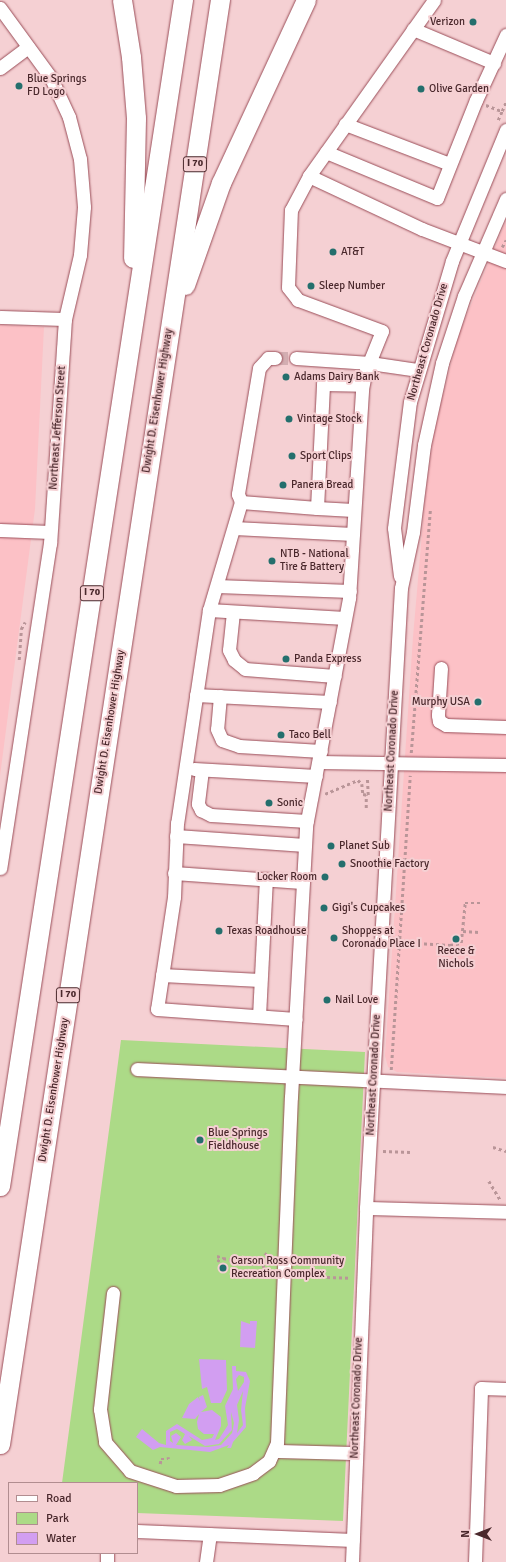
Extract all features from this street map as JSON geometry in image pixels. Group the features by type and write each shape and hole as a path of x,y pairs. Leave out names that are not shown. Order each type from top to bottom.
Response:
{"highway":[{"path":"122,0 132,57 136,118 129,354"},
{"name":"I 70","path":"0,1186 183,0"},
{"name":"Dwight D. Eisenhower Highway","path":"0,1444 220,0"},
{"path":"170,328 221,183 306,0"}],"street":[{"path":"113,1293 100,1409 105,1442 130,1472 176,1486 219,1484 253,1473 269,1461 276,1451 292,1077 304,845 307,821 350,591 353,510 362,385 382,331 298,300 288,287 291,210 309,176 434,0"},
{"name":"Northeast Jefferson Street","path":"0,8 51,78 69,117 80,159 84,207 80,255 65,319 50,532 0,868"},
{"path":"413,29 494,63"},
{"path":"326,152 437,198 450,164 506,35"},
{"path":"0,68 28,47"},
{"path":"346,124 450,164"},
{"name":"Northeast Coronado Drive","path":"401,588 394,528 404,442 418,370 460,242 506,130"},
{"path":"309,176 422,229 460,242 506,261"},
{"name":"Northeast Coronado Drive","path":"352,1562 355,1453 366,1208 401,588 413,532 424,445 434,391 452,327 506,199"},
{"path":"0,317 65,319"},
{"path":"275,358 268,358 259,368 238,494 242,502 209,610 176,836 174,897 156,1009 296,1019"},
{"path":"296,358 370,363 418,370"},
{"path":"317,508 323,384 362,385"},
{"path":"242,502 353,510"},
{"path":"234,528 353,534"},
{"path":"0,530 50,532"},
{"path":"217,586 350,591"},
{"path":"209,610 346,618"},
{"path":"233,612 229,650 234,660 245,669 335,676"},
{"path":"441,668 438,714 439,721 446,725 506,726"},
{"path":"196,695 330,702"},
{"path":"220,696 217,729 222,740 239,746 392,764 506,765"},
{"path":"185,769 316,776"},
{"path":"202,770 198,804 201,810 211,815 307,821"},
{"path":"176,836 304,845"},
{"path":"174,873 302,882"},
{"path":"259,1016 266,879"},
{"path":"162,975 260,980"},
{"path":"137,1069 506,1087"},
{"path":"366,1208 504,1207"},
{"path":"475,1562 481,1388 506,1389"},
{"path":"276,1451 355,1453"},
{"path":"138,1531 353,1540"},
{"path":"206,1562 210,1534"}],"path":[{"path":"484,104 502,111 506,102"},
{"path":"412,733 430,507"},
{"path":"19,665 21,629 28,616"},
{"path":"366,794 368,795 367,778"},
{"path":"321,796 358,780 366,794 366,808"},
{"path":"392,1069 409,792"},
{"path":"400,942 456,944 461,942 465,903 480,904"},
{"path":"463,931 479,932"},
{"path":"493,1147 506,1151"},
{"path":"383,1151 410,1152"},
{"path":"489,1181 504,1207"},
{"path":"218,1256 245,1264 261,1260 268,1251"},
{"path":"217,1261 223,1258"},
{"path":"261,1260 267,1274"},
{"path":"292,1275 313,1276"},
{"path":"327,1277 350,1278"},
{"path":"160,1464 161,1459 168,1459 168,1457"}],"shaded area":[{"path":"506,221 506,1078 397,1072 388,1067 385,1056 413,637 425,499 434,431 458,336"},
{"path":"0,325 44,327 35,509 0,776"}],"green space":[{"name":"Carson Ross Community Recreation Complex","path":"121,1040 365,1052 343,1521 138,1513 138,1482 62,1482"}],"water":[{"path":"241,1321 250,1324 250,1321 257,1321 255,1348 240,1347"},
{"path":"199,1359 226,1360 227,1390 221,1403 211,1403 207,1387 202,1389"},
{"path":"232,1366 236,1366 236,1371 246,1372 250,1381 245,1408 246,1427 233,1442 231,1448 227,1448 229,1445 210,1452 160,1447 153,1450 136,1437 142,1429 159,1443 166,1445 166,1431 177,1424 202,1440 212,1438 214,1434 204,1434 198,1429 197,1422 199,1414 195,1419 182,1418 189,1404 198,1397 200,1401 199,1397 203,1395 207,1407 201,1412 212,1410 221,1417 221,1426 215,1440 219,1439 228,1425 225,1406 233,1389","holes":["239,1375 244,1377 244,1382 238,1391 236,1379","243,1391 241,1410 243,1425 237,1433 239,1420 237,1405","231,1412 234,1423 232,1433 221,1445 208,1447 176,1445 181,1437 176,1433 171,1436 173,1443 170,1441 170,1432 177,1429 185,1434 182,1440 185,1444 192,1440 189,1436 205,1446 219,1444 232,1430"]}],"tunnel":[{"path":"275,358 296,358"}],"place":[{"name":"Verizon","path":"473,22"},
{"name":"Blue Springs FD Logo","path":"19,86"},
{"name":"Olive Garden","path":"421,89"},
{"name":"AT&T","path":"333,252"},
{"name":"Sleep Number","path":"311,286"},
{"name":"Adams Dairy Bank","path":"286,377"},
{"name":"Vintage Stock","path":"289,419"},
{"name":"Sport Clips","path":"292,456"},
{"name":"Panera Bread","path":"283,485"},
{"name":"NTB - National Tire & Battery","path":"272,561"},
{"name":"Panda Express","path":"286,659"},
{"name":"Murphy USA","path":"478,702"},
{"name":"Taco Bell","path":"281,735"},
{"name":"Sonic","path":"269,803"},
{"name":"Planet Sub","path":"331,846"},
{"name":"Snoothie Factory","path":"342,864"},
{"name":"Locker Room","path":"325,877"},
{"name":"Gigi's Cupcakes","path":"324,908"},
{"name":"Texas Roadhouse","path":"219,931"},
{"name":"Shoppes at Coronado Place I","path":"334,938"},
{"name":"Reece & Nichols","path":"456,939"},
{"name":"Nail Love","path":"327,1000"},
{"name":"Blue Springs Fieldhouse","path":"200,1140"},
{"name":"Carson Ross Community Recreation Complex","path":"223,1268"}]}
